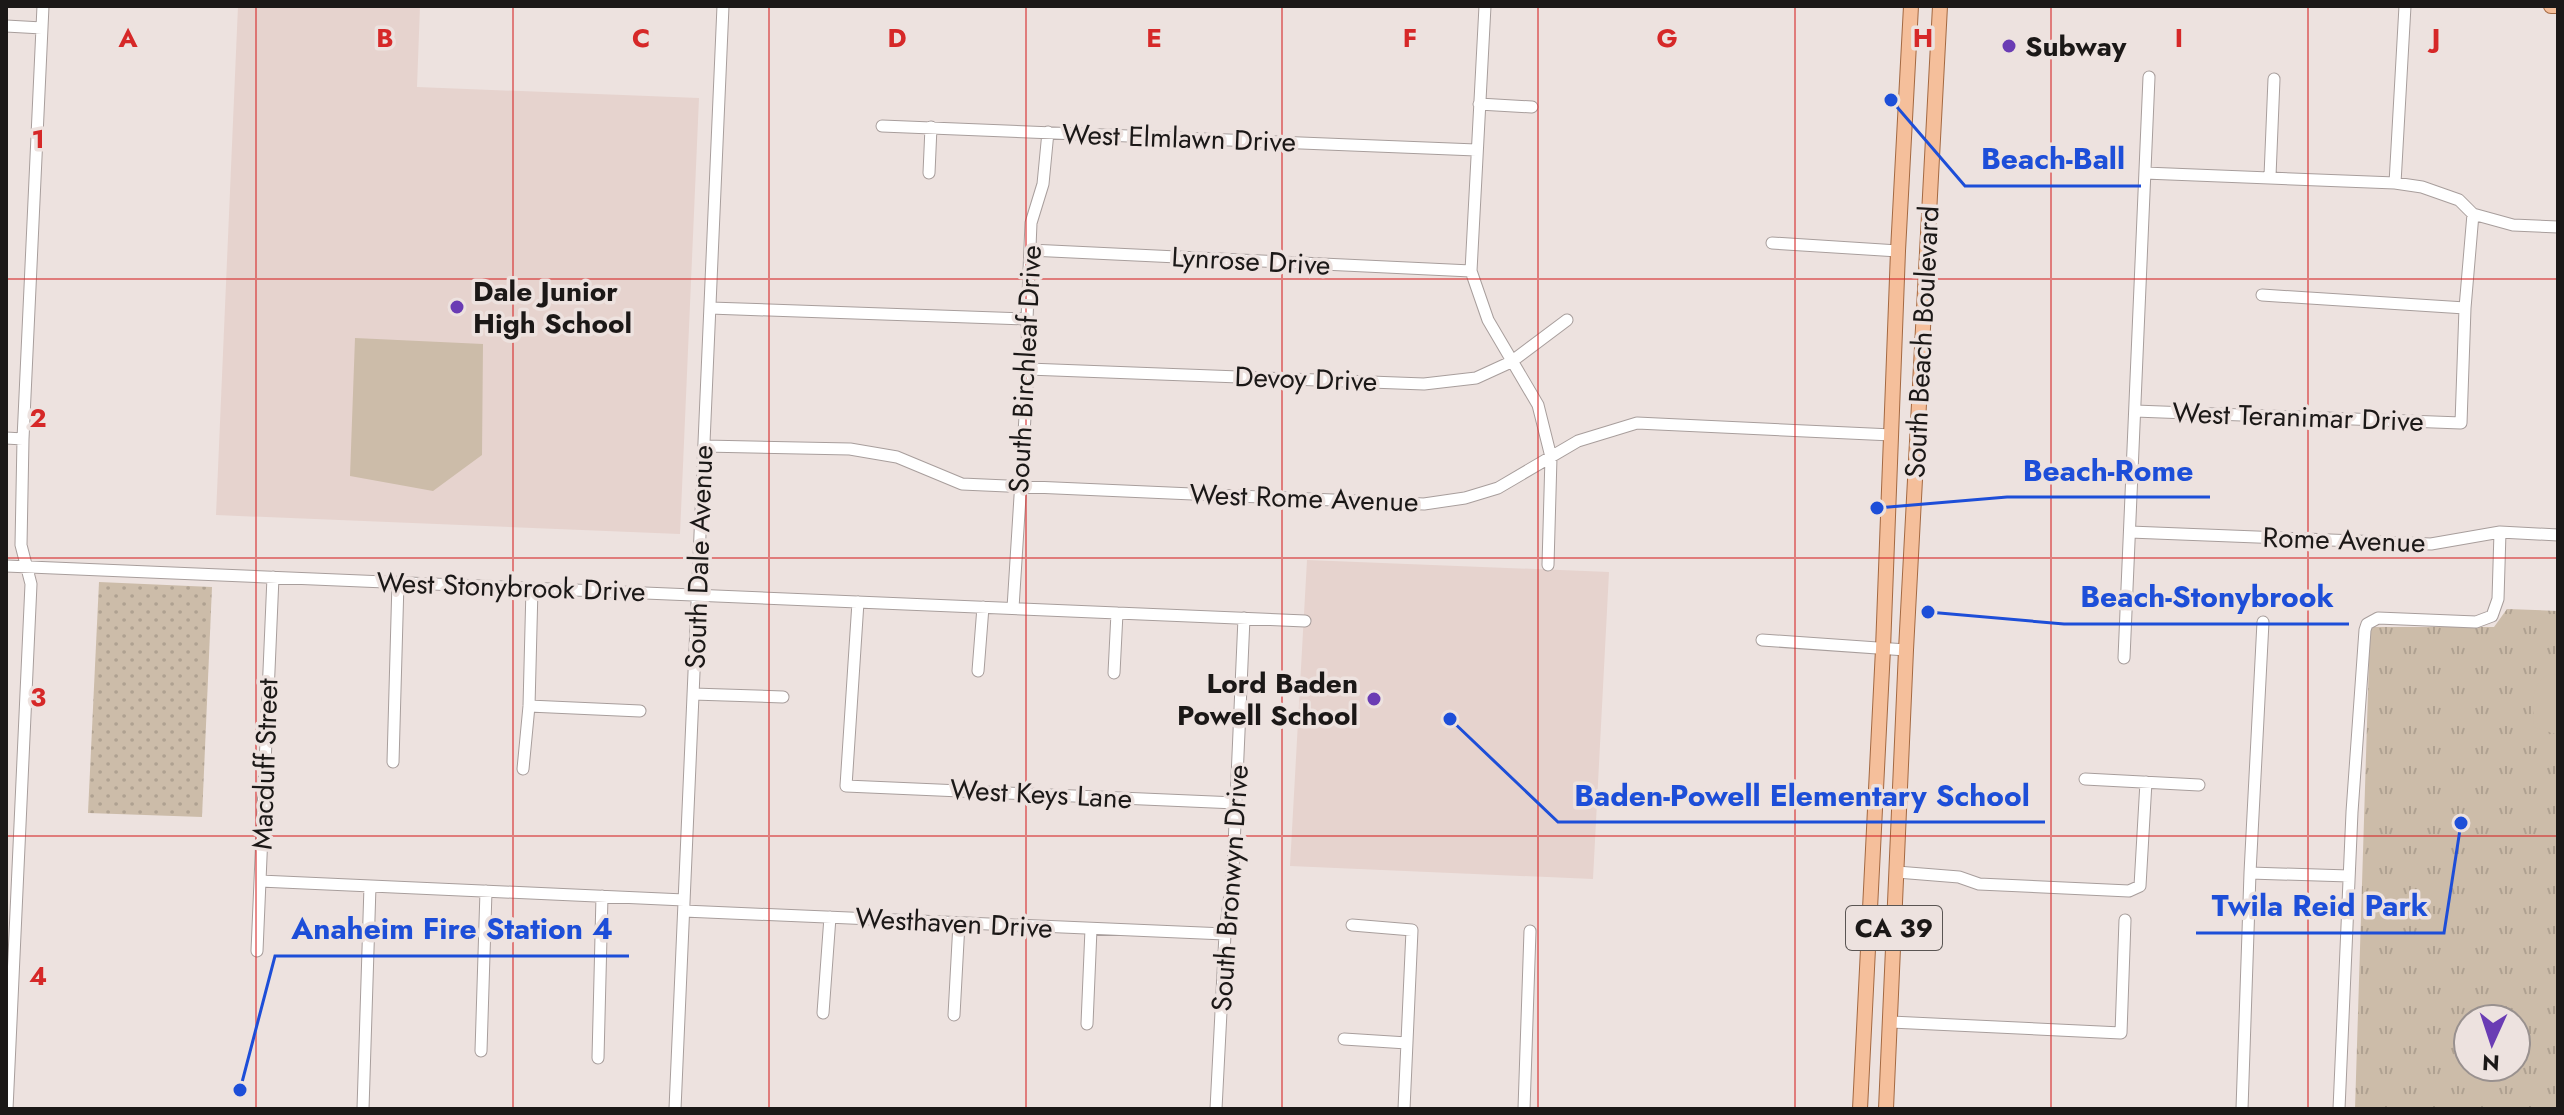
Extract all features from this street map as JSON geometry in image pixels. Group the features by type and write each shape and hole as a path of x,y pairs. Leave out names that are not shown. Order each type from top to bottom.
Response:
{"main road":[{"name":"South Beach Boulevard","path":"1860,1109 1911,6"},
{"name":"South Beach Boulevard","path":"1886,1109 1906,650 1940,6"},
{"path":"2551,6 2558,6"}],"street":[{"path":"7,1109 10,955 31,584 21,545 23,439 43,6"},
{"name":"South Dale Avenue","path":"675,1109 723,6"},
{"path":"1485,6 1471,271 1488,320 1538,405 1551,457 1548,565"},
{"path":"2395,183 2405,6"},
{"path":"6,26 42,28"},
{"path":"2124,658 2149,77"},
{"path":"2270,176 2274,79"},
{"path":"1479,104 1532,107"},
{"name":"West Elmlawn Drive","path":"882,126 1476,150"},
{"path":"929,173 931,127"},
{"name":"South Birchleaf Drive","path":"1013,608 1028,369 1031,223 1043,184 1048,132"},
{"path":"2145,173 2395,183 2462,196 2473,214 2465,308 2262,295"},
{"path":"2473,214 2513,225 2558,227"},
{"path":"1772,243 1898,251"},
{"name":"Lynrose Drive","path":"1030,250 1471,271"},
{"path":"710,308 1027,319"},
{"name":"West Teranimar Drive","path":"2135,411 2461,423 2465,308"},
{"name":"Devoy Drive","path":"1028,369 1424,384 1476,378 1511,362 1567,320"},
{"name":"West Rome Avenue","path":"704,446 850,449 897,457 962,484 1424,504 1465,498 1498,488 1578,441 1637,423 1892,435"},
{"path":"6,438 23,439"},
{"name":"Rome Avenue","path":"2130,532 2431,544 2500,532 2558,535"},
{"path":"2339,1109 2349,876 2365,630 2371,621 2378,618 2476,622 2492,616 2498,599 2500,532"},
{"name":"West Stonybrook Drive","path":"6,566 1305,621"},
{"name":"Macduff Street","path":"257,951 273,577"},
{"path":"393,762 398,582"},
{"path":"523,769 529,706 532,588"},
{"name":"West Keys Lane","path":"858,602 846,786 1236,803"},
{"path":"978,671 983,607"},
{"path":"1114,673 1117,613"},
{"name":"South Bronwyn Drive","path":"1216,1109 1225,934 1233,869 1244,618"},
{"path":"2242,1109 2263,622"},
{"path":"1762,640 1906,650"},
{"path":"693,694 783,697"},
{"path":"529,706 640,711"},
{"path":"2085,779 2199,785"},
{"path":"1897,872 1959,877 1979,884 2129,891 2140,886 2146,782"},
{"path":"2250,873 2349,876"},
{"name":"Westhaven Drive","path":"260,881 602,896 684,906 830,917 1225,934"},
{"path":"363,1109 370,886"},
{"path":"481,1051 486,891"},
{"path":"598,1058 602,896"},
{"path":"823,1013 830,917"},
{"path":"1891,1022 2121,1033 2125,920"},
{"path":"954,1015 959,923"},
{"path":"1352,925 1412,930 1404,1109"},
{"path":"1087,1024 1091,929"},
{"path":"1524,1109 1530,931"},
{"path":"1344,1039 1407,1043"}],"shaded area":[{"name":"Dale Junior High School","path":"238,6 420,6 417,87 699,98 680,534 216,515"},
{"path":"1307,560 1609,572 1593,879 1290,866"}],"green space":[{"path":"355,338 483,344 482,455 433,491 350,476"},
{"path":"99,582 212,587 202,817 88,813"},
{"path":"2507,609 2558,611 2558,1109 2355,1109 2370,627 2494,627"},
{"path":"2550,674 2558,675 2558,735 2534,727 2535,689"}],"place":[{"name":"Subway","path":"2009,46"},
{"name":"Beach-Ball","path":"1891,100"},
{"name":"Dale Junior High School","path":"457,307"},
{"name":"Beach-Rome","path":"1877,508"},
{"name":"Beach-Stonybrook","path":"1928,612"},
{"name":"Lord Baden Powell School","path":"1374,699"},
{"name":"Baden-Powell Elementary School","path":"1450,719"},
{"name":"Twila Reid Park","path":"2461,823"},
{"name":"Anaheim Fire Station 4","path":"240,1090"}]}
